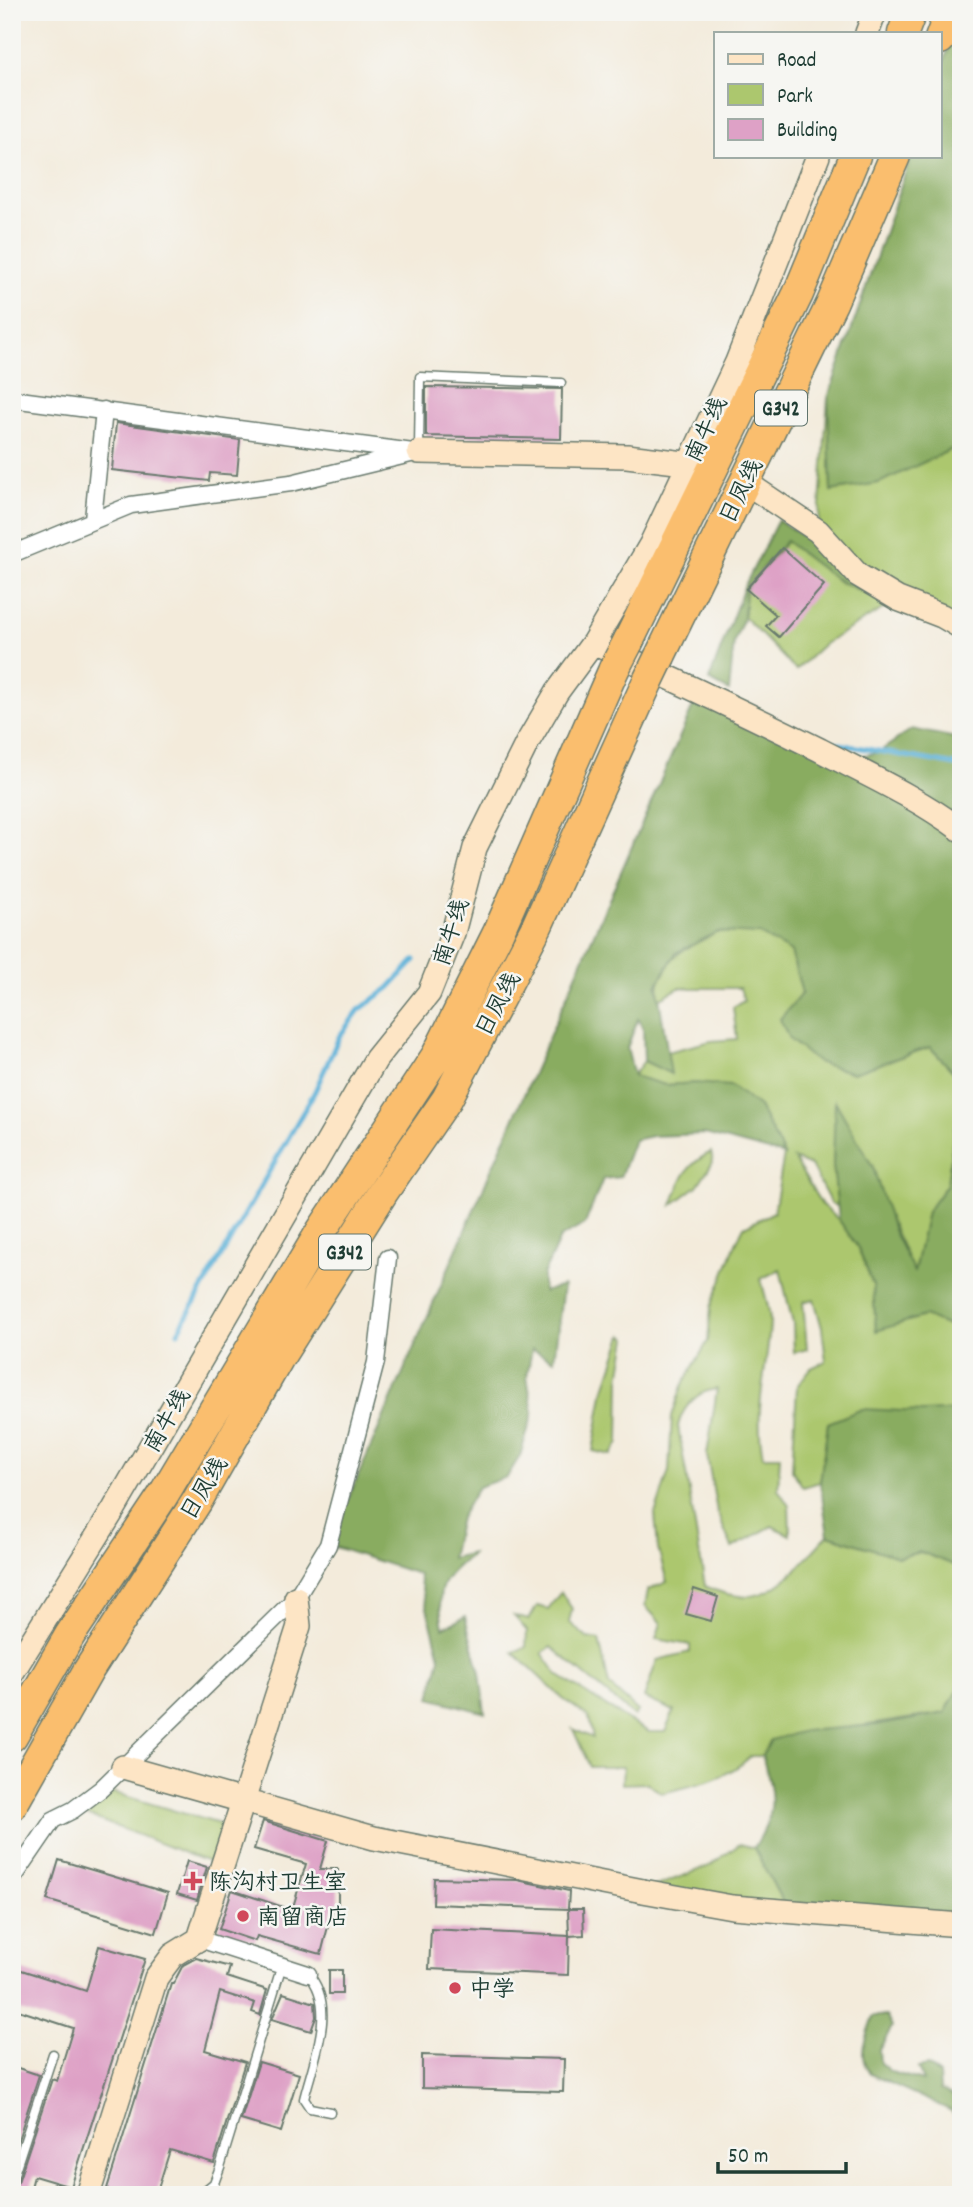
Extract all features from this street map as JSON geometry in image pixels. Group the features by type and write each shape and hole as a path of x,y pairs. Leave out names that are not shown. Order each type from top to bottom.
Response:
{"highway":[{"path":"903,32 911,12"},
{"path":"942,33 950,12"},
{"name":"日凤线","path":"12,1735 71,1635 162,1497 322,1230 437,1055 498,933 628,642 702,465 798,294 854,158"},
{"name":"日凤线","path":"12,1805 88,1671 197,1501 278,1359 383,1192 447,1099 537,926 647,683 832,303 894,158"}],"street":[{"path":"867,32 875,12"},
{"name":"南牛线","path":"12,1673 114,1510 376,1059 429,993 453,933 475,848 527,743 557,692 593,643 651,544 702,465 737,362 817,158"},
{"path":"12,399 419,452 627,456 702,465"},
{"path":"93,519 104,410"},
{"path":"12,554 131,505 291,483 419,452"},
{"path":"745,482 818,531 858,575 898,599 942,615 961,627"},
{"path":"593,643 700,690 816,748 936,811 961,830"},
{"path":"12,1880 52,1821 73,1810 123,1767 296,1598 328,1545 376,1362 388,1258"},
{"path":"88,2195 156,1978 173,1955 199,1939 299,1626 296,1598"},
{"path":"123,1767 374,1838 732,1908 961,1925"},
{"path":"199,1939 308,1974"}],"lane":[{"path":"419,452 419,377 561,383"},
{"path":"199,2195 214,2183 220,2167 282,1965"},
{"path":"308,1974 317,1983 323,2008 304,2099 310,2108 330,2112"},
{"path":"12,2180 53,2054"}],"green space":[{"path":"961,12 961,445 879,483 831,491 828,398 910,158 942,158 942,67"},
{"path":"828,398 831,491 961,445 961,627 898,600 824,644 796,670 744,617 746,589 786,541 842,584 818,531"},
{"path":"778,520 898,599 864,592 850,586 825,571 786,541 746,589 744,617 734,642 729,691 709,680 744,587"},
{"path":"700,690 840,761 879,752 912,729 961,739 961,1080 930,1047 853,1073 817,1062 789,1039 780,1019 802,993 791,952 759,934 718,932 676,953 657,985 671,1074 644,1061 643,1027 638,1019 627,1048 634,1076 665,1085 696,1083 731,1086 759,1107 784,1155 705,1134 652,1136 634,1140 620,1177 603,1179 585,1224 560,1238 543,1275 543,1292 563,1286 554,1360 532,1349 527,1376 533,1413 520,1456 507,1477 478,1487 460,1518 451,1558 473,1553 453,1570 441,1593 443,1628 465,1617 480,1673 485,1713 430,1698 440,1657 418,1574 328,1545"},
{"path":"718,932 759,933 791,952 802,993 853,1073 930,1047 961,1080 961,1119 955,1127 947,1184 927,1212 914,1273 836,1102 833,1166 838,1206 831,1204 811,1166 794,1159 822,1205 839,1220 858,1248 873,1285 876,1331 924,1316 961,1331 961,1410 828,1423 820,1482 803,1487 792,1470 797,1386 811,1368 826,1361 822,1328 814,1299 803,1302 807,1349 794,1353 793,1324 780,1269 761,1279 770,1322 760,1405 760,1439 763,1456 780,1456 778,1489 789,1506 790,1535 772,1526 732,1548 717,1512 707,1455 717,1389 697,1396 683,1412 678,1426 705,1586 727,1594 761,1594 789,1577 828,1535 898,1557 921,1552 960,1566 961,1683 945,1713 771,1740 762,1756 751,1756 721,1776 662,1793 646,1783 622,1784 623,1767 590,1767 573,1729 593,1738 589,1717 563,1699 513,1652 526,1647 527,1631 514,1616 529,1620 537,1606 548,1609 561,1592 572,1609 569,1622 587,1638 599,1640 609,1685 638,1711 634,1716 551,1647 542,1653 558,1675 649,1732 665,1732 674,1711 644,1698 657,1660 690,1652 690,1645 656,1639 661,1623 645,1606 648,1590 667,1582 658,1549 655,1514 669,1471 672,1416 682,1386 708,1341 711,1307 744,1227 774,1212 784,1155 759,1107 696,1083 665,1085 633,1076 644,1061 670,1073 667,1052 711,1041 737,1039 733,1007 744,1001 740,988 679,988 659,999 659,985 667,964 685,949"},
{"path":"835,1101 873,1167 893,1230 914,1272 927,1212 947,1184 955,1127 961,1119 961,1331 924,1316 876,1331 873,1285 858,1248 839,1220 833,1166"},
{"path":"711,1152 713,1162 697,1186 672,1205 686,1173 695,1162"},
{"path":"623,1335 627,1338 620,1378 619,1442 611,1455 593,1451 603,1394"},
{"path":"862,1409 923,1412 961,1410 961,1568 921,1552 898,1557 828,1535 820,1482 828,1423"},
{"path":"961,1683 961,1925 788,1912 754,1848 767,1824 772,1803 762,1756 771,1740 804,1731 886,1724 945,1713"},
{"path":"101,1789 233,1828 221,1867 73,1810"},
{"path":"740,1844 754,1848 788,1912 643,1891 709,1866"},
{"path":"873,2016 886,2016 892,2027 879,2050 880,2063 891,2072 923,2081 918,2068 928,2066 939,2075 940,2090 958,2101 961,2122 950,2110 870,2074 863,2053"}],"building":[{"path":"426,387 562,389 561,439 426,436"},
{"path":"116,423 240,440 237,475 210,473 209,481 112,470"},
{"path":"782,548 824,585 779,637 766,626 776,615 746,589"},
{"path":"694,1589 718,1597 711,1621 686,1614"},
{"path":"263,1821 328,1841 320,1869 338,1869 338,1907 333,1907 321,1954 257,1936 255,1941 219,1929 232,1890 292,1910 306,1864 254,1849"},
{"path":"59,1860 168,1893 156,1933 47,1900"},
{"name":"陈沟村卫生室","path":"187,1861 207,1867 197,1900 177,1894"},
{"path":"434,1878 517,1880 569,1891 568,1909 433,1904"},
{"path":"568,1909 583,1909 584,1935 569,1936"},
{"path":"431,1929 569,1936 568,1975 429,1969"},
{"path":"99,1946 145,1959 71,2187 34,2176 29,2195 12,2191 12,2186 18,2182 52,2079 57,2081 73,2028 12,2008 12,1967 86,1991"},
{"path":"196,1958 230,1967 227,1977 267,1990 260,2015 252,2012 255,2003 220,1992 205,2050 245,2062 214,2163 170,2150 156,2195 105,2195 171,1984 183,1965"},
{"path":"329,1970 342,1970 342,1994 329,1994"},
{"path":"283,1993 315,2003 316,2017 311,2031 272,2019"},
{"path":"422,2055 564,2059 563,2092 422,2088"},
{"path":"259,2062 299,2074 281,2132 241,2120"},
{"path":"12,2066 39,2075 12,2158"}],"waterway":[{"path":"834,743 961,766"},
{"path":"178,1332 315,1091 339,1037 359,1010 389,988 415,960"}],"place":[{"name":"陈沟村卫生室","path":"193,1881"},
{"name":"南留商店","path":"243,1916"},
{"name":"中学","path":"455,1988"}]}
